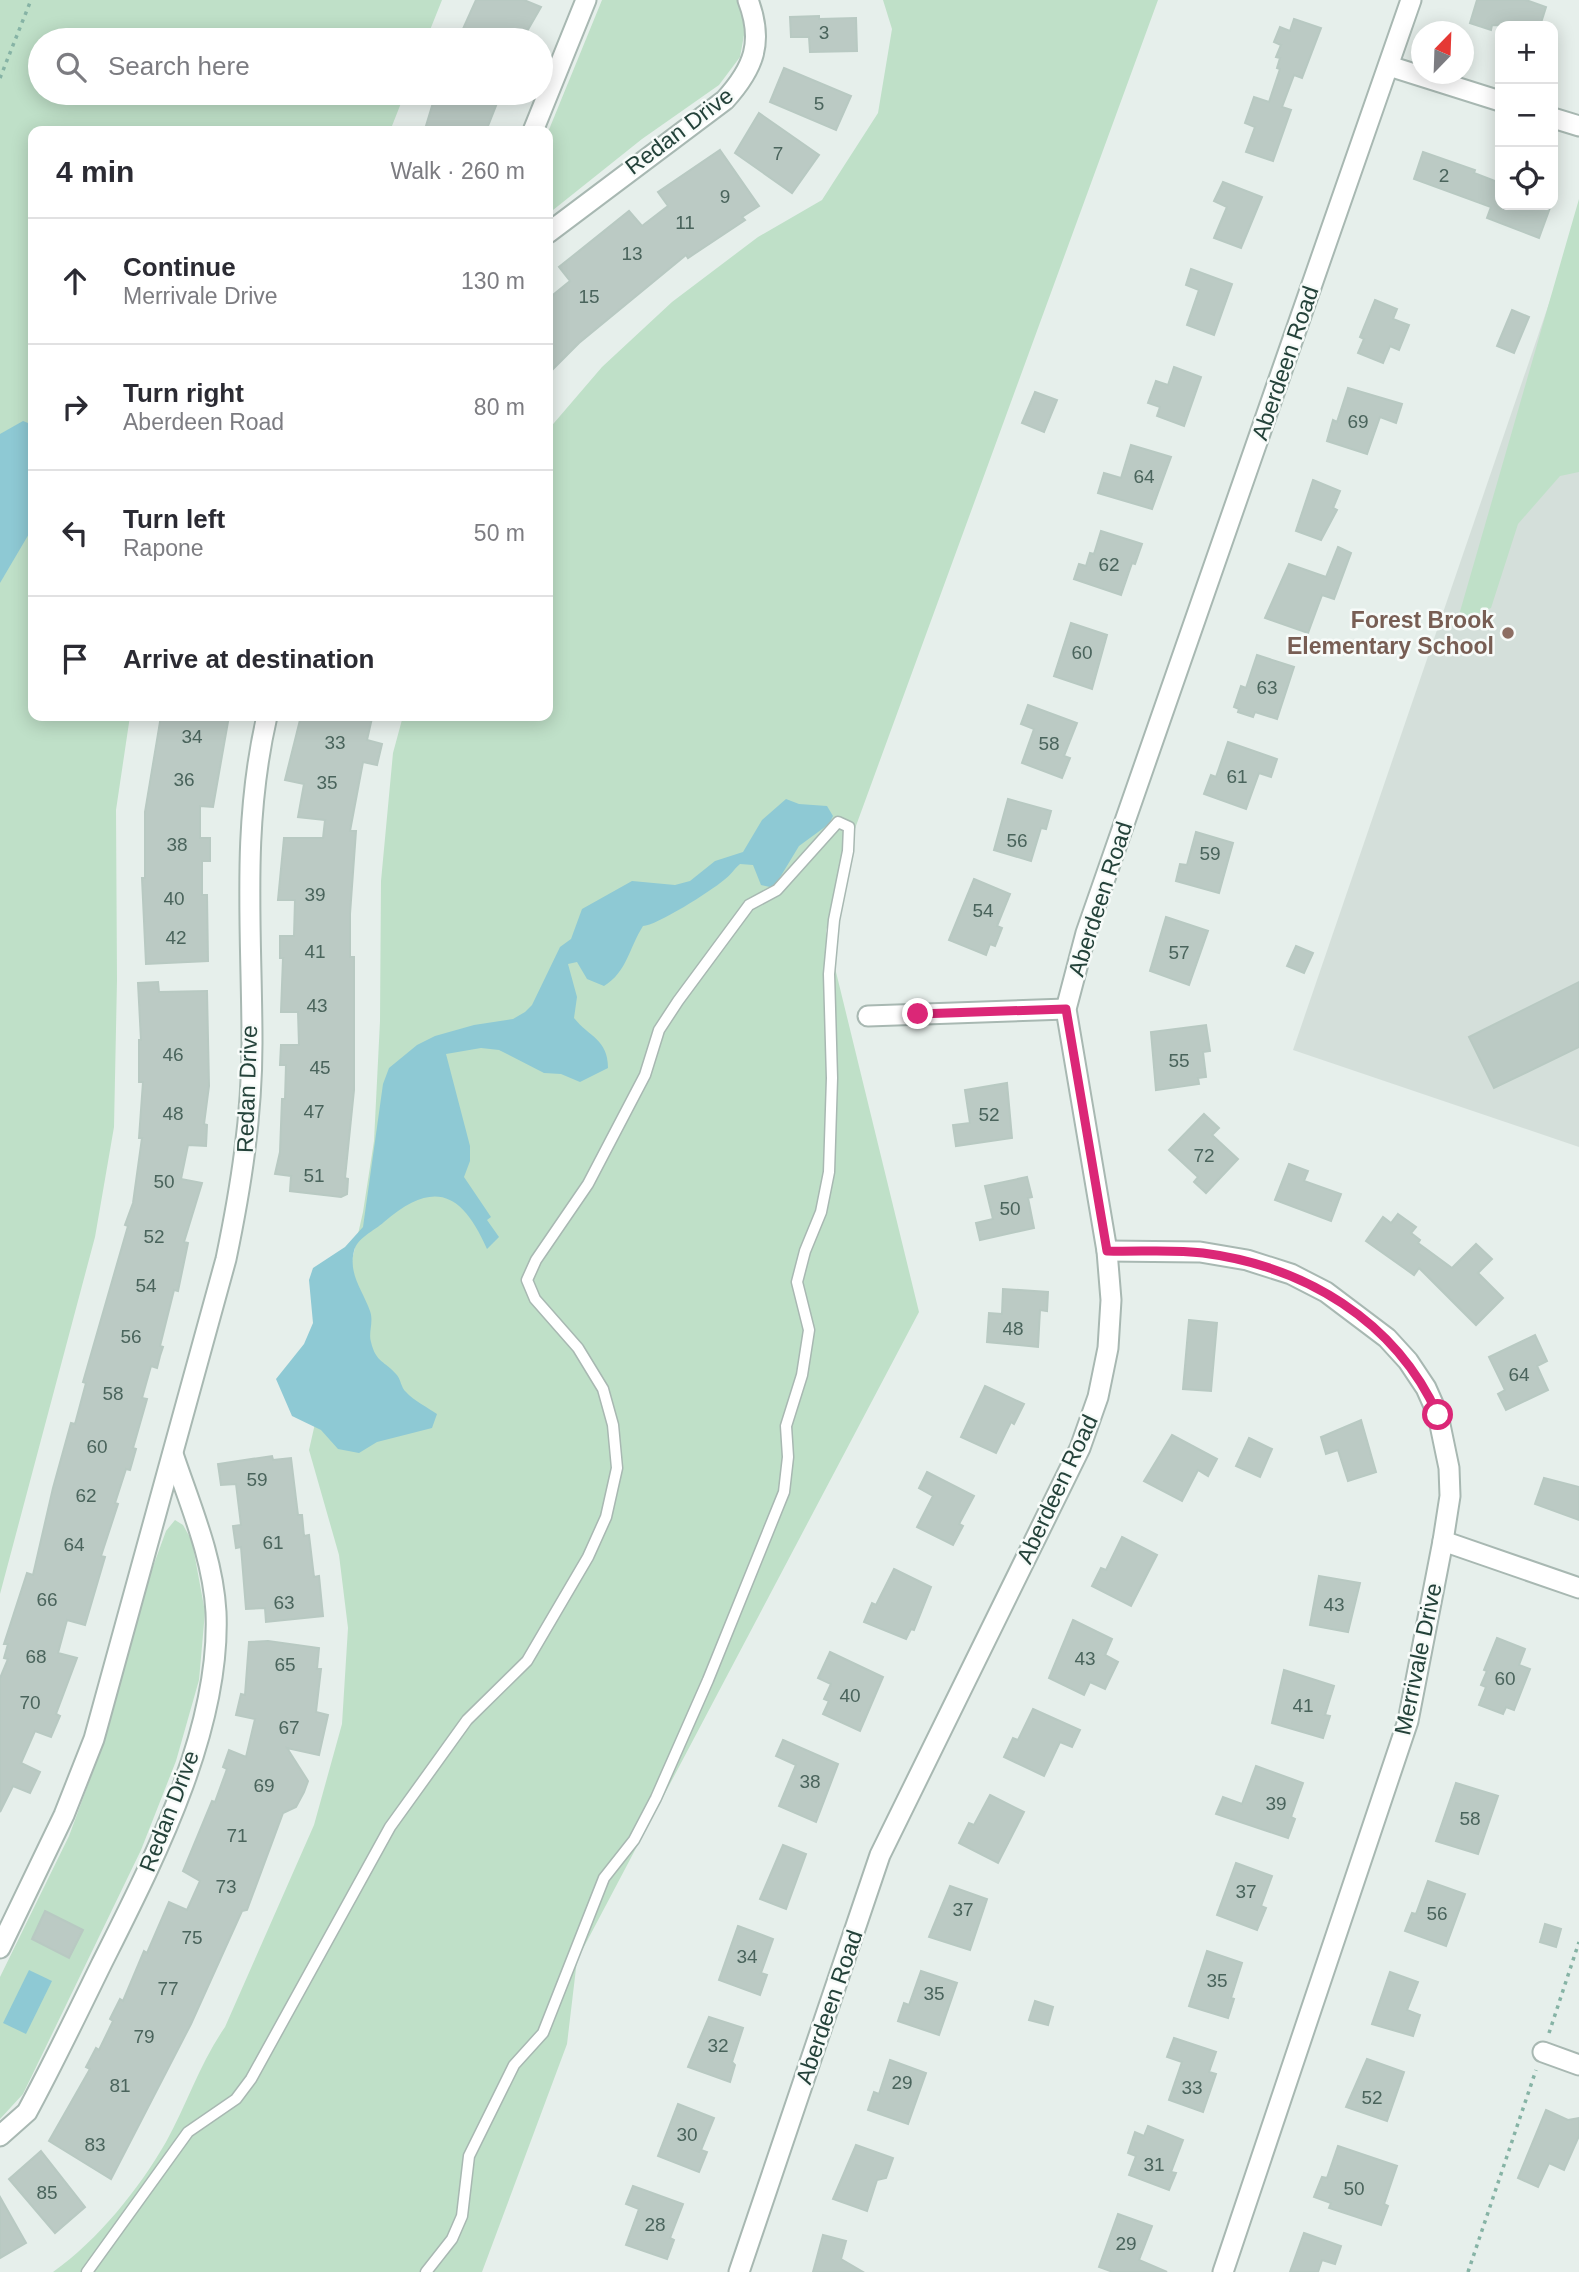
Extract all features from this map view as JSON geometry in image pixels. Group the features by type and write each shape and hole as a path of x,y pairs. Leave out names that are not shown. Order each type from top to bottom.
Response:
{"street":[{"path":"553,82 586,0"},
{"name":"Redan Drive","path":"553,229 725,100 746,77 755,52 756,27 748,0"},
{"name":"Aberdeen Road","path":"739,2272 880,1855 1080,1448 1098,1397 1108,1348 1111,1300 1107,1251 1066,1009 1086,933 1411,0"},
{"path":"1389,66 1495,99"},
{"path":"535,126 544,105"},
{"path":"1558,120 1579,126"},
{"name":"Redan Drive","path":"0,1948 64,1815 90,1752 214,1308 242,1181 252,1043 249,860 259,756 266,721"},
{"path":"868,1016 1066,1009"},
{"name":"Merrivale Drive","path":"1107,1251 1200,1252 1247,1260 1291,1274 1326,1292 1387,1338 1426,1388 1446,1443 1450,1496 1408,1721 1223,2272"},
{"name":"Redan Drive","path":"0,2136 27,2112 135,1898 177,1798 203,1717 212,1678 216,1611 211,1571 173,1454"},
{"path":"1443,1541 1579,1588"},
{"path":"1543,2052 1579,2065"}],"lane":[{"path":"87,2272 188,2132 236,2099 251,2079 412,1793 467,1720 527,1661 589,1557 606,1517 617,1468 613,1426 603,1389 578,1349 535,1299 527,1280 536,1260 587,1184 645,1075 659,1030 678,1001 749,905 777,890 838,822 849,827 848,851 834,920 829,974 832,1078 829,1171 821,1212 805,1251 797,1282 809,1330 802,1375 786,1426 788,1457 784,1492 708,1680 656,1798 634,1840 604,1878 543,2034 514,2065 469,2156 462,2216 452,2239 426,2272"}],"path":[{"path":"0,78 31,0"},
{"path":"1468,2272 1579,1942"}],"shaded area":[{"name":"Forest Brook Elementary School","path":"1579,216 1579,1147 1293,1050"}],"green space":[{"path":"0,0 442,0 431,28 28,28 28,105 400,105 392,126 28,126 28,721 129,721 116,810 114,1127 95,1237 0,1594"},
{"path":"602,0 739,0 747,19 740,57 719,85 642,139 553,210 553,126 550,126"},
{"path":"883,0 1158,0 853,834 826,931 919,1312 577,1960 567,2044 482,2272 53,2272 86,2245 116,2213 143,2178 174,2128 208,2055 225,2027 314,1825 342,1724 348,1628 339,1555 309,1450 363,1212 374,1141 380,1021 381,881 393,753 402,721 553,721 553,424 602,367 672,302 758,237 822,200 878,113 892,29"},
{"path":"1579,199 1579,472 1560,476 1518,524 1491,608 1457,622"},
{"path":"175,1520 183,1525 192,1541 205,1612 199,1680 176,1761 141,1850 23,2094 0,2119 0,1977 69,1836 96,1763 151,1572 166,1531"}],"water":[{"path":"23,421 28,423 28,535 0,583 0,434"},
{"path":"786,799 799,804 827,806 833,816 829,824 799,846 776,884 770,887 761,885 753,865 740,864 726,878 696,899 643,926 623,967 604,986 587,979 577,962 568,964 577,997 574,1018 601,1044 608,1068 580,1082 561,1074 544,1073 499,1050 481,1048 446,1054 470,1146 470,1161 464,1177 491,1217 487,1220 499,1237 487,1249 467,1215 457,1204 445,1198 432,1197 402,1208 366,1235 356,1246 353,1259 357,1282 371,1315 370,1339 375,1354 396,1374 409,1395 437,1414 432,1428 377,1442 359,1453 338,1449 321,1430 292,1416 276,1379 304,1344 313,1323 309,1280 313,1268 345,1247 363,1227 383,1084 389,1068 417,1045 435,1036 474,1025 513,1019 525,1012 532,1005 560,947 571,939 582,909 632,881 675,885 690,881 715,861 743,852 762,820"},
{"path":"29,1970 52,1981 26,2034 3,2023"}],"building":[{"path":"476,0 524,0 541,7 529,28 463,28"},
{"path":"1477,0 1526,0 1546,7 1542,21 1495,21 1491,30 1471,21"},
{"path":"819,16 819,19 856,18 857,51 810,52 809,37 791,37 790,17"},
{"path":"1294,19 1321,28 1302,78 1294,75 1282,107 1291,110 1273,161 1246,152 1255,127 1245,123 1254,97 1269,102 1280,69 1277,68 1280,58 1276,57 1281,45 1274,42 1280,27 1290,31"},
{"path":"784,68 851,96 836,130 770,102"},
{"path":"432,105 496,105 488,126 426,126"},
{"path":"759,113 819,155 792,193 735,153"},
{"path":"720,150 759,206 742,217 745,220 688,258 686,255 579,343 553,369 553,295 570,281 559,267 629,211 642,226 668,206 658,192"},
{"path":"1423,152 1475,170 1474,173 1495,181 1495,210 1549,210 1539,238 1487,218 1491,207 1414,179"},
{"path":"1223,182 1262,197 1241,248 1214,238 1227,207 1214,201"},
{"path":"1191,269 1232,284 1214,335 1187,325 1199,290 1186,285"},
{"path":"1375,300 1397,309 1393,319 1409,325 1399,350 1390,346 1383,363 1358,353 1364,339 1360,337"},
{"path":"1512,310 1529,317 1514,353 1497,346"},
{"path":"1174,367 1201,377 1184,426 1157,416 1160,407 1148,403 1156,381 1168,385"},
{"path":"1348,388 1402,404 1396,423 1380,417 1367,454 1327,441 1333,420 1337,422"},
{"path":"1035,392 1057,400 1044,432 1022,423"},
{"path":"1131,445 1171,457 1152,509 1098,493 1104,473 1121,478"},
{"path":"1313,480 1340,491 1333,508 1337,510 1321,540 1296,531"},
{"path":"1101,531 1142,544 1121,595 1074,579 1079,564 1086,566 1090,553 1094,554"},
{"path":"1338,547 1351,553 1334,599 1322,595 1308,633 1265,618 1289,564 1326,577"},
{"path":"1071,623 1107,635 1092,689 1054,676"},
{"path":"1257,655 1294,667 1277,719 1255,712 1253,717 1238,712 1239,709 1234,707 1241,686 1246,688"},
{"path":"1028,705 1077,723 1064,756 1070,758 1062,778 1022,763 1034,729 1021,724"},
{"path":"160,721 228,721 213,807 200,806 200,838 210,838 210,861 202,861 202,895 207,895 208,961 146,964 142,878 145,878 145,812"},
{"path":"300,721 371,721 367,740 382,744 377,765 363,762 350,831 356,831 350,914 350,957 354,957 354,1090 345,1178 348,1179 347,1194 341,1197 290,1191 291,1176 275,1174 280,1152 282,1099 285,1099 286,1065 280,1065 281,1045 299,1045 298,1012 281,1012 283,958 280,958 280,936 294,936 295,900 278,900 284,838 323,838 325,820 298,817 304,784 285,780"},
{"path":"1228,742 1277,759 1271,777 1259,773 1246,809 1204,794 1211,775 1216,777"},
{"path":"1008,799 1051,811 1046,829 1041,828 1031,861 994,850"},
{"path":"1196,832 1233,843 1219,893 1176,881 1180,864 1187,865"},
{"path":"974,879 1010,894 997,926 1002,928 995,946 990,944 986,955 949,940"},
{"path":"1166,917 1208,931 1189,985 1150,971"},
{"path":"1296,946 1313,953 1304,973 1287,966"},
{"path":"158,982 159,992 207,991 209,1086 204,1124 207,1125 206,1146 188,1145 181,1179 202,1183 184,1242 188,1243 178,1291 174,1290 157,1368 151,1366 142,1398 147,1399 133,1448 136,1449 115,1503 118,1504 101,1556 105,1557 85,1625 67,1620 58,1653 77,1658 56,1714 60,1716 51,1737 35,1731 21,1763 40,1772 30,1793 13,1786 0,1812 0,1678 8,1659 4,1658 8,1644 4,1644 27,1573 33,1575 53,1488 71,1423 75,1424 86,1383 83,1382 128,1226 125,1225 133,1203 142,1138 139,1138 143,1082 139,1082 141,1040 138,983"},
{"path":"1579,982 1579,1047 1494,1088 1469,1037"},
{"path":"1206,1025 1210,1051 1203,1052 1206,1077 1198,1078 1199,1084 1156,1090 1151,1032"},
{"path":"1007,1083 1012,1138 956,1146 953,1125 970,1123 965,1090"},
{"path":"1204,1114 1219,1128 1212,1135 1238,1159 1206,1193 1194,1182 1198,1177 1169,1150"},
{"path":"1289,1164 1308,1171 1304,1181 1341,1194 1331,1221 1275,1200"},
{"path":"1027,1177 1032,1197 1028,1198 1034,1228 980,1240 976,1223 993,1219 985,1186"},
{"path":"1398,1214 1416,1227 1411,1233 1420,1240 1418,1243 1452,1268 1476,1244 1492,1259 1478,1273 1503,1298 1476,1325 1419,1268 1414,1275 1366,1241 1383,1217 1391,1223"},
{"path":"1003,1289 1048,1292 1047,1311 1040,1310 1038,1347 987,1342 989,1313 1002,1314"},
{"path":"1189,1320 1217,1323 1211,1391 1183,1389"},
{"path":"1535,1335 1547,1361 1537,1366 1548,1390 1506,1410 1498,1394 1505,1390 1489,1357"},
{"path":"985,1386 1024,1404 1014,1424 1011,1422 996,1453 961,1437"},
{"path":"1361,1420 1376,1472 1348,1481 1338,1450 1326,1454 1321,1437"},
{"path":"1172,1435 1217,1459 1208,1476 1198,1470 1182,1501 1144,1481"},
{"path":"1249,1438 1272,1449 1260,1477 1236,1466"},
{"path":"272,1456 273,1460 291,1458 298,1515 302,1515 304,1536 309,1535 314,1577 319,1576 323,1616 266,1622 265,1608 246,1609 241,1547 236,1548 233,1526 241,1525 236,1484 221,1485 218,1464"},
{"path":"927,1472 974,1496 959,1524 963,1526 953,1545 917,1527 933,1496 919,1488"},
{"path":"1544,1478 1579,1487 1579,1520 1535,1504"},
{"path":"1122,1537 1157,1555 1131,1606 1092,1586 1101,1568 1106,1570"},
{"path":"894,1569 931,1587 914,1630 911,1629 906,1639 864,1622 872,1603 876,1605"},
{"path":"1319,1576 1360,1583 1348,1632 1310,1625"},
{"path":"1073,1620 1112,1639 1105,1655 1118,1662 1105,1689 1090,1682 1084,1695 1049,1678"},
{"path":"1497,1638 1525,1649 1519,1665 1530,1669 1514,1710 1506,1707 1503,1714 1479,1705 1486,1687 1481,1685 1487,1671 1484,1670"},
{"path":"268,1641 319,1648 317,1669 321,1669 316,1712 328,1715 319,1755 287,1748 308,1781 304,1792 296,1807 283,1813 247,1910 242,1911 191,2024 111,2179 49,2141 90,2069 86,2067 96,2048 99,2050 113,2021 110,2019 120,1999 123,2001 169,1902 187,1910 200,1881 183,1871 212,1801 215,1802 227,1769 223,1767 229,1750 246,1757 255,1719 236,1715 241,1694 245,1695 249,1642"},
{"path":"830,1652 883,1677 860,1731 823,1714 829,1701 824,1699 831,1684 818,1678"},
{"path":"1284,1670 1334,1686 1325,1715 1330,1716 1323,1738 1272,1723"},
{"path":"1033,1709 1080,1730 1072,1747 1060,1742 1044,1776 1004,1757 1013,1738 1018,1740"},
{"path":"783,1740 838,1764 816,1822 779,1806 796,1765 776,1756"},
{"path":"1256,1766 1303,1783 1291,1817 1295,1819 1288,1838 1216,1814 1223,1797 1242,1804"},
{"path":"1456,1783 1498,1796 1478,1854 1436,1841"},
{"path":"990,1795 1024,1812 998,1863 959,1843 969,1823 974,1825"},
{"path":"783,1845 806,1854 786,1909 760,1899"},
{"path":"1236,1863 1272,1876 1261,1906 1266,1908 1257,1930 1217,1915"},
{"path":"1428,1881 1465,1894 1446,1946 1405,1931 1412,1913 1416,1914"},
{"path":"950,1886 987,1899 970,1950 929,1937"},
{"path":"45,1911 83,1930 69,1958 32,1939"},
{"path":"1545,1924 1561,1929 1556,1947 1540,1942"},
{"path":"738,1926 773,1939 761,1973 767,1975 760,1995 719,1980"},
{"path":"1207,1951 1242,1963 1228,2018 1189,2006"},
{"path":"921,1971 957,1983 939,2035 898,2021 904,2003 909,2005"},
{"path":"1390,1972 1418,1982 1407,2010 1420,2015 1413,2036 1372,2024"},
{"path":"1035,2001 1053,2007 1048,2025 1029,2020"},
{"path":"709,2017 743,2028 732,2062 735,2065 730,2082 688,2067"},
{"path":"1174,2038 1216,2052 1209,2072 1216,2074 1203,2112 1169,2100 1182,2062 1167,2057"},
{"path":"1367,2059 1404,2072 1387,2121 1346,2107"},
{"path":"890,2060 926,2073 908,2124 868,2110 874,2092 879,2094"},
{"path":"678,2104 714,2118 701,2150 707,2152 699,2172 658,2156"},
{"path":"1546,2110 1568,2120 1579,2118 1579,2136 1564,2170 1549,2163 1538,2187 1518,2178"},
{"path":"1148,2126 1183,2140 1171,2172 1176,2173 1169,2190 1129,2175 1136,2156 1128,2153 1135,2132 1144,2136"},
{"path":"856,2145 893,2158 886,2178 877,2180 867,2211 833,2199"},
{"path":"1338,2146 1397,2166 1384,2204 1388,2206 1381,2225 1329,2208 1331,2203 1314,2197 1322,2177 1327,2178"},
{"path":"41,2151 85,2207 55,2233 9,2179"},
{"path":"633,2186 683,2204 670,2238 674,2240 667,2259 626,2245 639,2209 626,2204"},
{"path":"0,2197 26,2243 0,2258"},
{"path":"1118,2214 1152,2226 1139,2260 1167,2272 1113,2272 1099,2267"},
{"path":"1304,2233 1341,2246 1335,2264 1322,2260 1318,2272 1290,2272"},
{"path":"823,2235 846,2241 841,2259 863,2272 813,2272"}],"place":[{"name":"Forest Brook Elementary School","path":"1508,633"}],"route":[{"path":"918,1014 1066,1009 1089,1158 1107,1251 1200,1252 1247,1260 1291,1274 1326,1292 1356,1312 1387,1338 1408,1361 1426,1388 1438,1415"}]}
